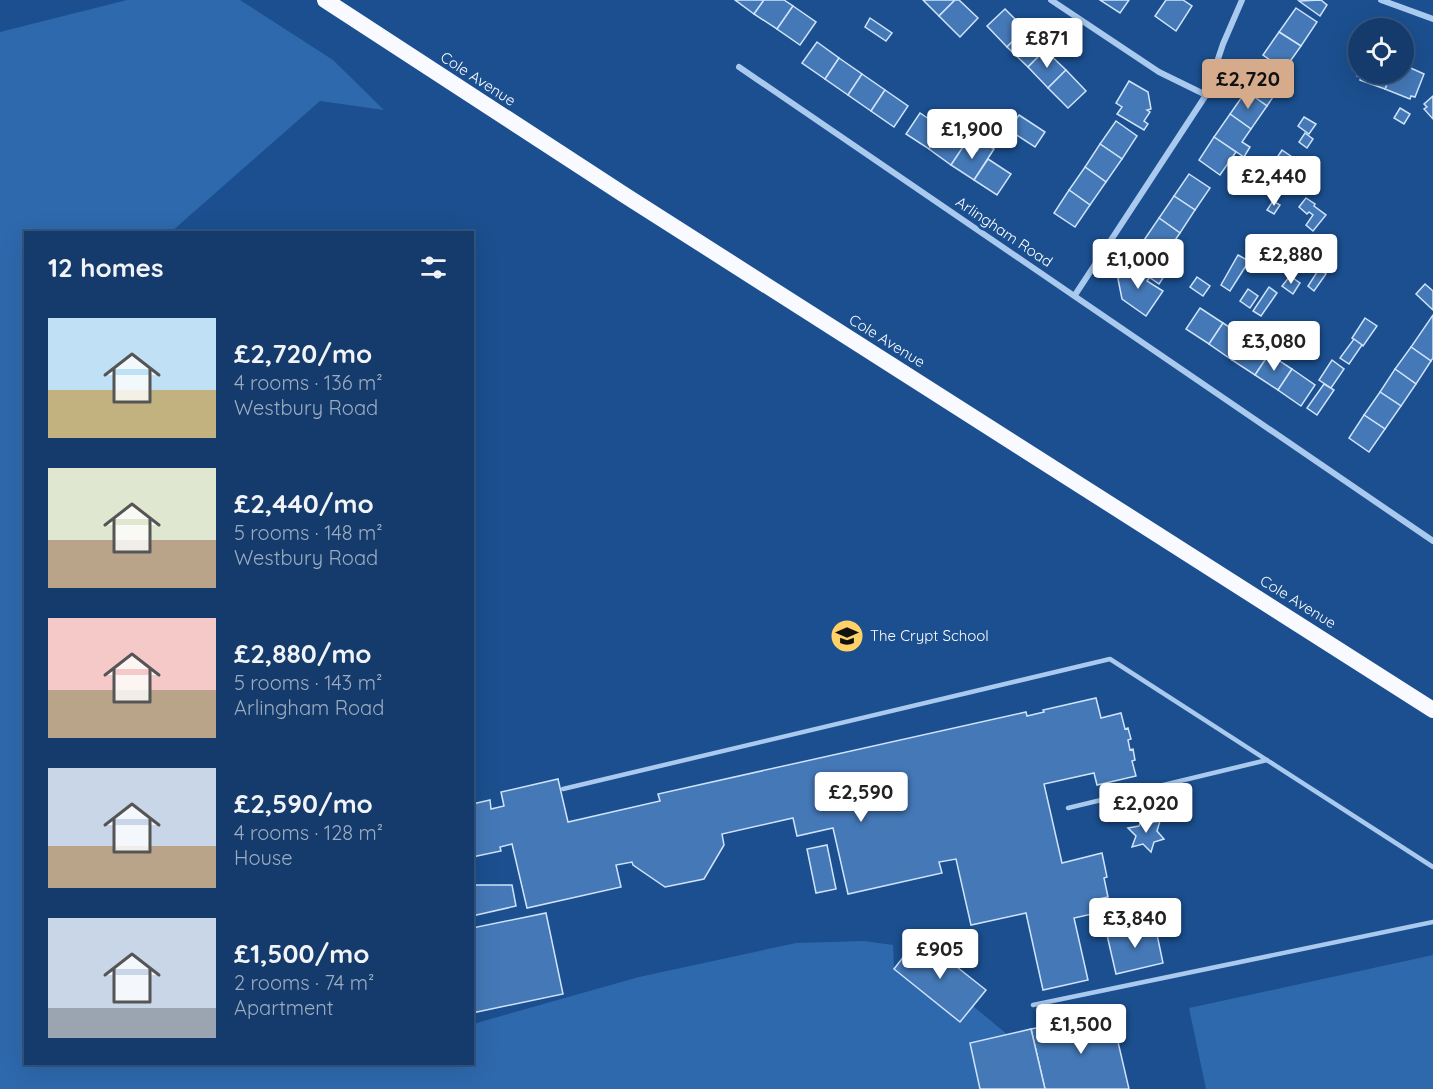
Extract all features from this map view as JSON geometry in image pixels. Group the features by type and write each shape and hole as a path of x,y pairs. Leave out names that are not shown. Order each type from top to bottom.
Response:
{"highway":[{"name":"Cole Avenue","path":"327,1 626,196 1433,710"}],"street":[{"path":"1051,0 1159,72 1206,95"},
{"path":"1075,295 1206,95 1223,44 1242,0"},
{"path":"1381,0 1433,19"},
{"name":"Arlingham Road","path":"740,67 1433,541"}],"lane":[{"path":"563,789 1110,659 1433,867"},
{"path":"1068,808 1267,760"},
{"path":"1033,1005 1433,922"}],"shaded area":[{"path":"127,0 240,0 333,60 384,110 320,101 172,231 24,231 24,1065 474,1065 474,1024 639,977 796,943 864,941 893,945 894,969 960,1021 973,1006 1008,1035 980,1089 0,1089 0,32"},
{"path":"1433,955 1433,1089 1206,1089 1189,1008"}],"building":[{"path":"735,0 764,0 754,14"},
{"path":"764,0 784,0 793,6 777,29 754,14"},
{"path":"923,0 955,0 939,16"},
{"path":"955,0 959,0 978,18 960,37 939,16"},
{"path":"1100,0 1129,0 1120,13"},
{"path":"1166,0 1183,0 1192,6 1176,31 1155,16"},
{"path":"1321,0 1327,5 1320,16 1299,1"},
{"path":"793,6 816,22 800,45 777,29"},
{"path":"1296,8 1317,22 1301,46 1279,32"},
{"path":"1005,9 1025,29 1007,47 987,26"},
{"path":"870,18 892,33 886,41 865,27"},
{"path":"1025,29 1045,50 1028,67 1007,47"},
{"path":"1279,32 1301,46 1284,70 1263,55"},
{"path":"817,42 839,58 825,79 802,63"},
{"path":"1045,50 1066,70 1048,88 1028,67"},
{"path":"839,58 862,74 848,95 825,79"},
{"path":"1262,68 1283,82 1267,106 1246,91"},
{"path":"1066,70 1086,91 1068,108 1048,88"},
{"path":"1414,70 1424,74 1415,97 1411,96 1410,99 1385,89 1387,84 1414,84"},
{"path":"862,74 885,90 871,111 848,95"},
{"path":"1129,81 1148,92 1151,109 1147,110 1150,112 1144,121 1148,124 1144,130 1117,114 1122,107 1116,103"},
{"path":"1371,84 1387,84 1385,89"},
{"path":"885,90 908,106 894,127 871,111"},
{"path":"1246,91 1267,106 1251,129 1230,114"},
{"path":"1433,96 1433,119 1424,109 1427,107 1424,104"},
{"path":"1400,108 1410,114 1404,124 1394,118"},
{"path":"939,111 950,118 929,149 906,134 920,113 932,121"},
{"path":"1230,114 1251,129 1242,142 1250,147 1244,157 1214,137"},
{"path":"1019,115 1045,132 1035,147 1009,130"},
{"path":"1304,117 1316,124 1309,134 1298,126"},
{"path":"1116,121 1137,136 1122,159 1100,144"},
{"path":"942,129 965,144 951,165 929,149"},
{"path":"1305,133 1313,139 1307,148 1299,142"},
{"path":"1214,137 1236,152 1220,175 1199,160"},
{"path":"983,142 994,149 974,180 951,165 965,144 977,151"},
{"path":"1100,144 1122,159 1106,182 1085,167"},
{"path":"1282,150 1295,159 1289,168 1276,159"},
{"path":"988,159 1011,174 997,195 974,180"},
{"path":"1085,167 1106,182 1090,205 1069,190"},
{"path":"1189,174 1210,188 1195,210 1174,196"},
{"path":"1069,190 1090,205 1075,227 1054,213"},
{"path":"1174,196 1195,210 1180,233 1159,218"},
{"path":"1306,198 1326,215 1313,231 1306,225 1313,215 1309,212 1307,214 1299,207"},
{"path":"1273,201 1280,205 1274,214 1267,210"},
{"path":"1159,218 1180,233 1165,255 1144,240"},
{"path":"1144,240 1174,261 1159,284 1129,263"},
{"path":"1238,255 1249,261 1230,291 1221,285"},
{"path":"1129,263 1150,277 1147,281 1163,291 1146,316 1122,299 1118,279"},
{"path":"1319,269 1326,274 1314,291 1308,286"},
{"path":"1290,276 1300,283 1293,294 1282,286"},
{"path":"1197,277 1210,286 1203,296 1190,287"},
{"path":"1425,284 1433,291 1433,310 1416,294"},
{"path":"1269,287 1277,293 1261,316 1253,311"},
{"path":"1248,289 1258,296 1250,308 1240,301"},
{"path":"1200,308 1223,323 1209,344 1186,329"},
{"path":"1433,315 1433,358 1431,361 1411,347"},
{"path":"1365,318 1377,326 1363,346 1352,338"},
{"path":"1223,323 1246,338 1232,360 1209,344"},
{"path":"1246,338 1269,354 1255,375 1232,360"},
{"path":"1354,339 1362,345 1349,364 1340,358"},
{"path":"1411,347 1431,361 1416,384 1395,369"},
{"path":"1269,354 1292,369 1278,390 1255,375"},
{"path":"1332,360 1344,369 1331,388 1319,380"},
{"path":"1292,369 1315,385 1301,406 1278,390"},
{"path":"1395,369 1416,384 1401,406 1380,392"},
{"path":"1324,384 1334,390 1317,415 1307,408"},
{"path":"1380,392 1401,406 1385,429 1364,415"},
{"path":"1364,415 1385,429 1369,452 1349,438"},
{"path":"1096,698 1101,718 1121,713 1125,729 1128,728 1131,739 1128,740 1130,750 1133,749 1135,760 1132,761 1136,776 1097,785 1094,773 1044,784 1062,863 1102,853 1108,897 1098,899 1101,912 1074,918 1088,980 1043,990 1026,913 971,925 956,859 939,862 942,873 848,894 833,828 797,836 793,818 722,834 724,845 704,879 665,887 632,862 616,865 621,887 527,908 512,844 500,847 501,851 474,857 474,804 490,800 491,809 504,806 501,792 558,779 568,822 660,801 658,794 1026,712 1027,716 1044,712 1043,710"},
{"path":"1143,815 1150,823 1160,821 1157,831 1164,839 1154,842 1151,852 1143,844 1132,847 1136,836 1128,828 1139,826"},
{"path":"827,845 836,889 816,893 807,849"},
{"path":"474,885 512,885 516,906 474,916"},
{"path":"546,913 563,994 474,1013 474,928"},
{"path":"1155,925 1163,963 1116,974 1107,935"},
{"path":"919,937 986,990 960,1022 894,969"},
{"path":"1111,1012 1129,1089 1045,1089 1031,1029"},
{"path":"1031,1029 1045,1089 980,1089 970,1043"}],"place":[{"name":"The Crypt School","path":"847,636"}]}
